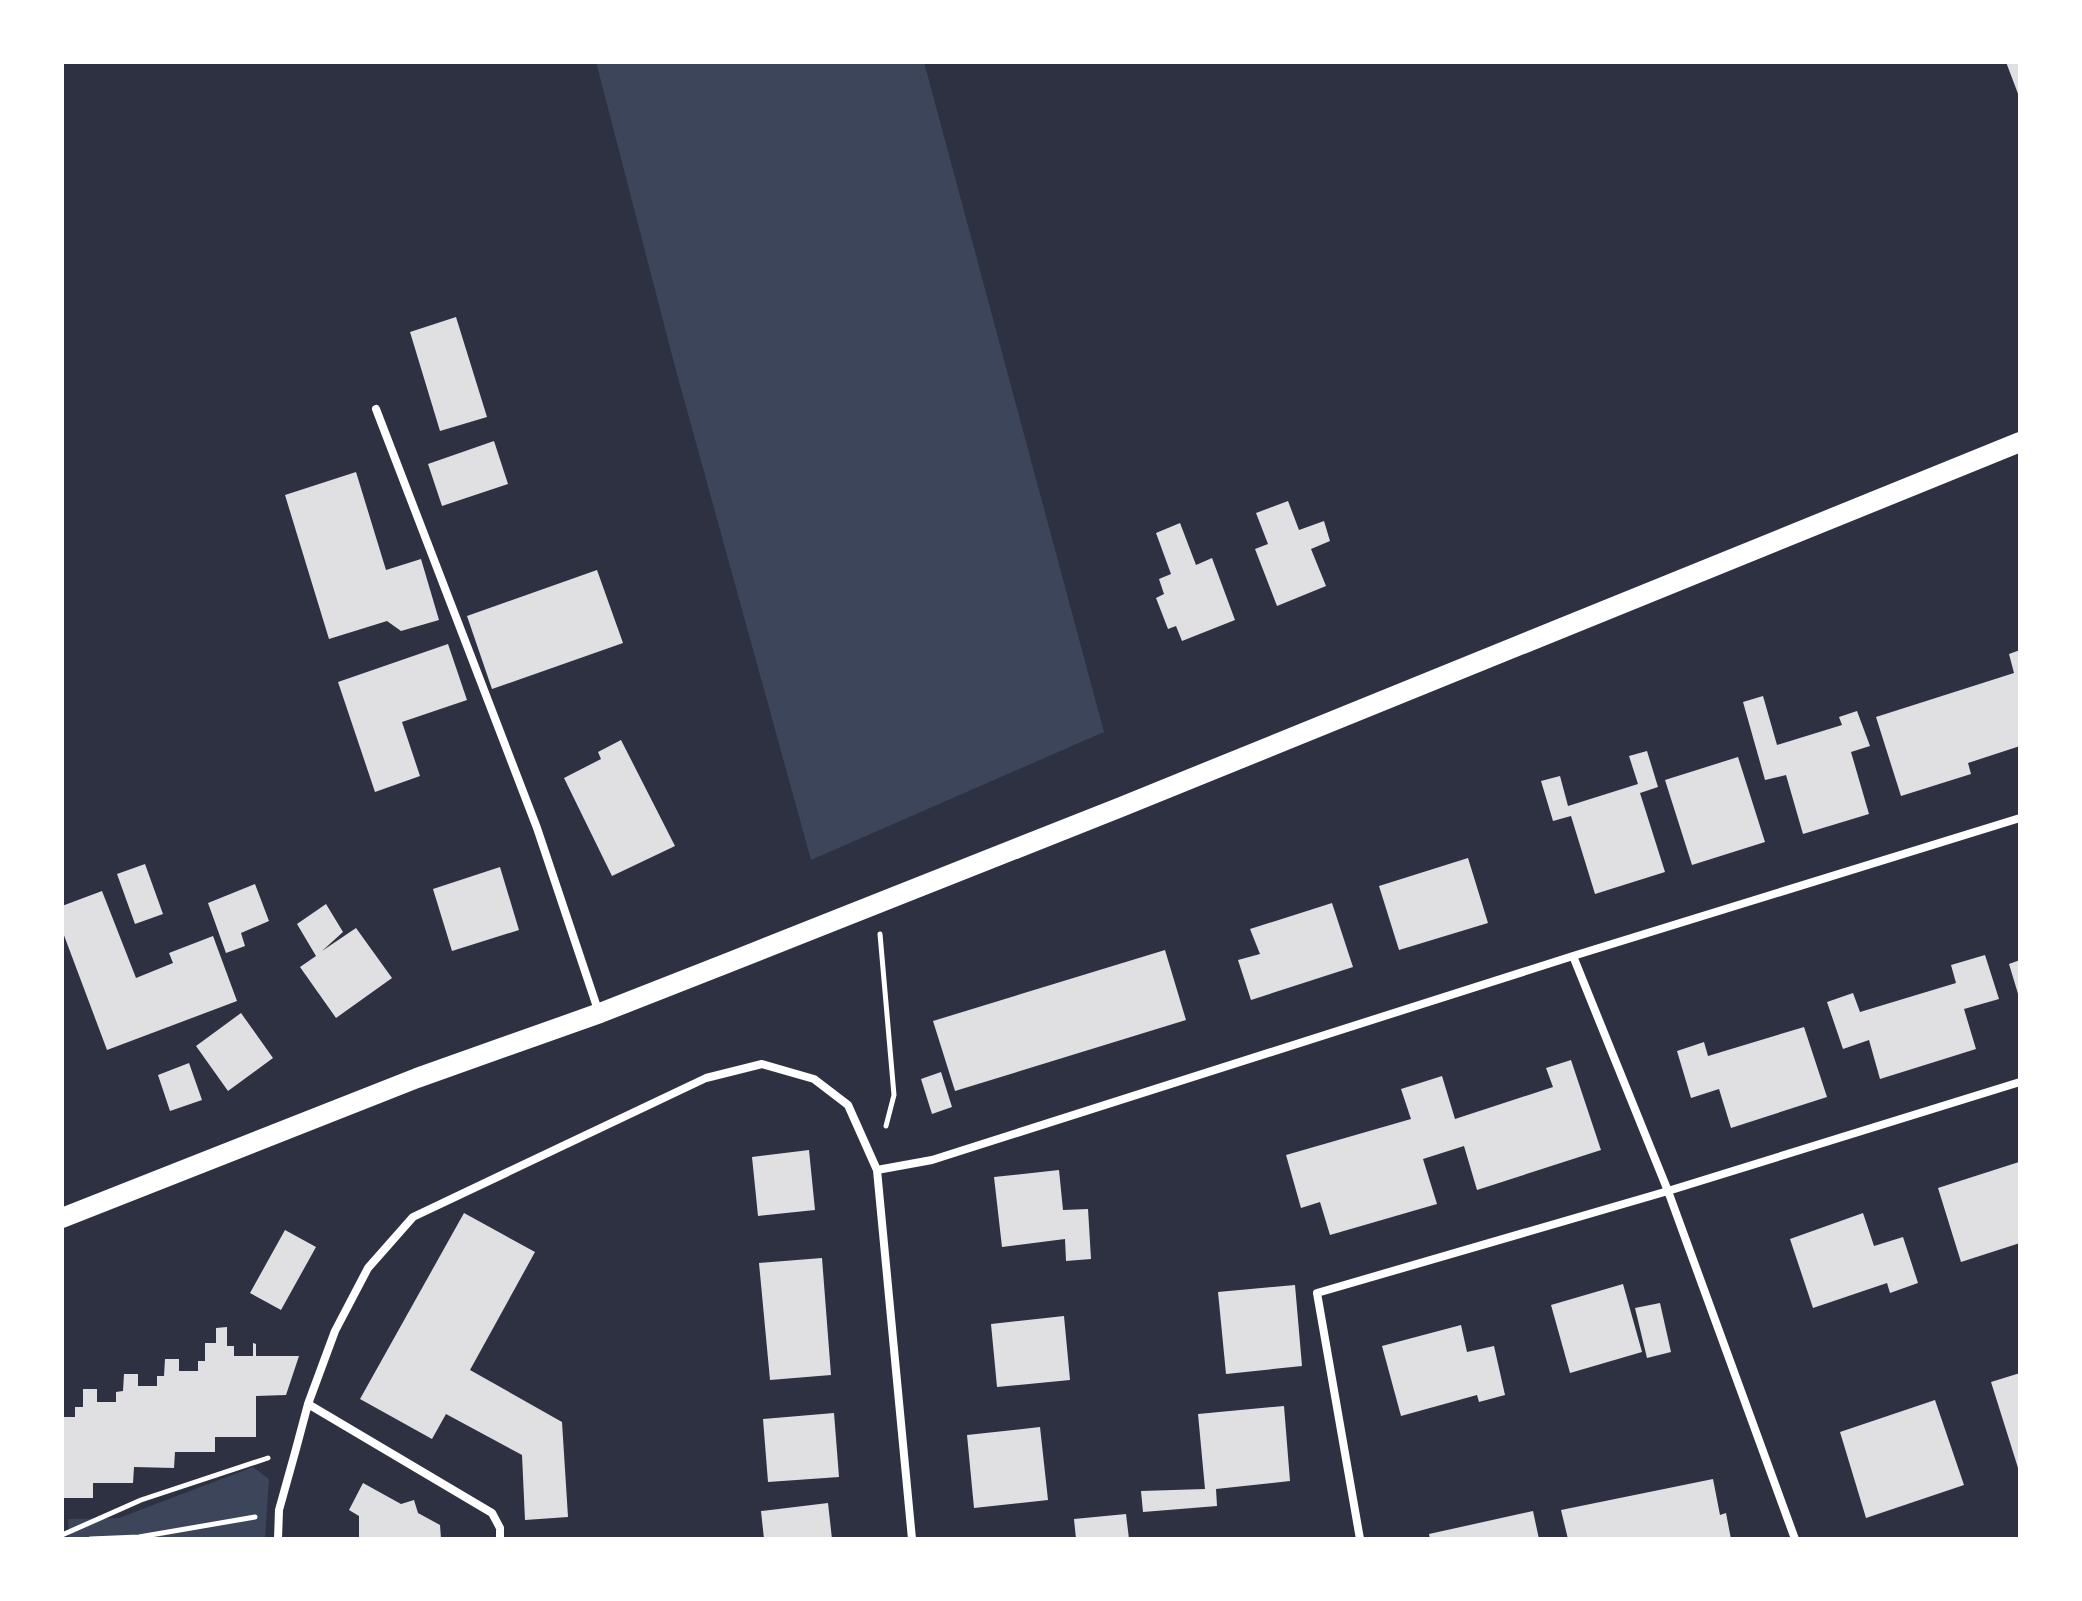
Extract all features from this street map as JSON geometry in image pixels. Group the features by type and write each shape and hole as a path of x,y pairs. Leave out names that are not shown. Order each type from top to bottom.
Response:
{"main road":[{"path":"62,1218 417,1078 600,1013 1121,807 2020,442"}],"street":[{"path":"376,409 537,828 600,1013"},
{"path":"876,1168 932,1160 2020,818"},
{"path":"1573,956 1668,1191 1795,1539"},
{"path":"278,1539 279,1510 308,1404 335,1331 368,1268 413,1217 706,1078 762,1064 814,1079 848,1105 876,1168 912,1539"},
{"path":"1360,1539 1317,1293 1668,1191 2020,1082"},
{"path":"308,1404 492,1513 500,1528 500,1539"}],"path":[{"path":"876,1168 894,1095 877,902"},
{"path":"62,1535 141,1500 296,1449"},
{"path":"90,1539 139,1537 243,1520 279,1510"}],"shaded area":[{"path":"596,62 924,62 1104,732 811,860 674,363"},
{"path":"253,1467 269,1479 265,1539 69,1539 68,1519 119,1518"}],"building":[{"path":"2006,62 2020,62 2020,99"},
{"path":"456,317 487,417 440,431 410,332"},
{"path":"494,441 508,484 442,506 428,464"},
{"path":"356,472 386,570 421,559 439,620 401,631 387,621 329,639 285,495"},
{"path":"1288,501 1299,530 1324,521 1330,541 1311,549 1326,586 1277,606 1255,549 1268,544 1256,513"},
{"path":"1180,523 1196,565 1212,558 1235,620 1182,641 1176,626 1168,629 1156,598 1164,594 1159,579 1171,574 1156,533"},
{"path":"597,570 623,643 492,689 467,616"},
{"path":"448,644 467,700 402,722 420,776 375,792 338,682"},
{"path":"2020,650 2020,746 1968,763 1971,774 1901,796 1876,717 2014,673 2009,654"},
{"path":"1763,696 1777,745 1842,725 1839,717 1857,711 1870,746 1851,752 1869,814 1803,834 1786,775 1765,780 1743,702"},
{"path":"621,740 675,846 612,876 564,778 601,759 598,752"},
{"path":"1647,751 1658,787 1640,793 1665,872 1595,894 1571,816 1553,821 1541,781 1560,776 1568,806 1638,784 1629,756"},
{"path":"1738,757 1765,842 1692,865 1665,780"},
{"path":"1468,858 1488,923 1399,950 1379,886"},
{"path":"145,864 163,914 135,924 117,874"},
{"path":"500,867 519,930 452,951 433,889"},
{"path":"255,884 269,921 241,933 245,946 226,953 208,903"},
{"path":"102,891 136,978 173,963 169,953 213,936 237,1001 107,1050 62,930 62,906"},
{"path":"1332,903 1353,967 1251,1000 1238,960 1260,954 1250,929"},
{"path":"326,904 343,932 322,951 356,928 392,978 336,1018 300,967 316,956 297,924"},
{"path":"1165,950 1186,1020 955,1091 933,1021"},
{"path":"1985,955 1999,999 1964,1009 1976,1049 1880,1079 1869,1040 1843,1049 1827,1002 1853,993 1860,1012 1956,983 1951,965"},
{"path":"2020,960 2020,997 2019,997 2009,964"},
{"path":"241,1013 273,1058 228,1091 196,1046"},
{"path":"1804,1027 1827,1097 1731,1128 1719,1089 1691,1098 1677,1051 1704,1042 1708,1056"},
{"path":"1571,1060 1601,1150 1477,1190 1464,1146 1423,1159 1437,1204 1330,1235 1320,1202 1301,1208 1286,1155 1411,1119 1401,1089 1442,1076 1455,1119 1553,1087 1546,1068"},
{"path":"189,1063 202,1100 170,1111 158,1075"},
{"path":"941,1072 952,1107 932,1114 921,1079"},
{"path":"809,1150 815,1210 758,1216 752,1157"},
{"path":"2019,1162 2020,1243 1961,1262 1938,1188"},
{"path":"1059,1170 1063,1210 1088,1209 1091,1259 1066,1261 1065,1239 1002,1247 994,1177"},
{"path":"464,1213 535,1252 470,1370 562,1422 568,1517 525,1520 522,1455 446,1414 432,1439 360,1399"},
{"path":"1863,1213 1874,1246 1903,1237 1918,1283 1890,1293 1887,1283 1813,1308 1790,1239"},
{"path":"285,1230 316,1247 281,1310 250,1293"},
{"path":"822,1258 831,1375 770,1380 759,1263"},
{"path":"1623,1284 1642,1352 1570,1373 1551,1305"},
{"path":"1295,1285 1302,1366 1226,1374 1218,1292"},
{"path":"1660,1303 1671,1352 1647,1358 1635,1308"},
{"path":"1064,1316 1070,1380 997,1387 991,1324"},
{"path":"1461,1325 1467,1352 1494,1346 1505,1395 1479,1402 1477,1395 1401,1416 1382,1346"},
{"path":"227,1327 227,1346 234,1346 234,1356 253,1356 253,1343 256,1344 256,1356 299,1356 286,1395 256,1396 256,1437 215,1437 215,1452 175,1452 174,1468 134,1467 133,1483 93,1483 93,1498 62,1498 62,1417 75,1417 75,1407 83,1407 83,1389 97,1389 97,1402 116,1402 116,1392 123,1391 124,1374 138,1374 138,1386 157,1386 157,1376 164,1376 165,1359 179,1359 179,1371 198,1371 198,1361 205,1361 205,1343 216,1343 216,1328"},
{"path":"2020,1373 2020,1471 2019,1471 1991,1382"},
{"path":"1935,1400 1964,1485 1866,1518 1840,1432"},
{"path":"1284,1406 1290,1481 1216,1489 1217,1506 1143,1512 1141,1491 1205,1489 1198,1414"},
{"path":"834,1413 839,1477 768,1482 763,1419"},
{"path":"1040,1427 1048,1500 974,1508 967,1435"},
{"path":"1713,1479 1720,1515 1726,1513 1731,1539 1568,1539 1561,1510"},
{"path":"363,1483 401,1504 414,1500 418,1513 440,1525 441,1539 359,1539 359,1516 349,1510"},
{"path":"828,1503 832,1539 764,1539 761,1511"},
{"path":"1533,1511 1539,1539 1430,1539 1429,1534"},
{"path":"1126,1514 1129,1539 1076,1539 1074,1519"}]}
